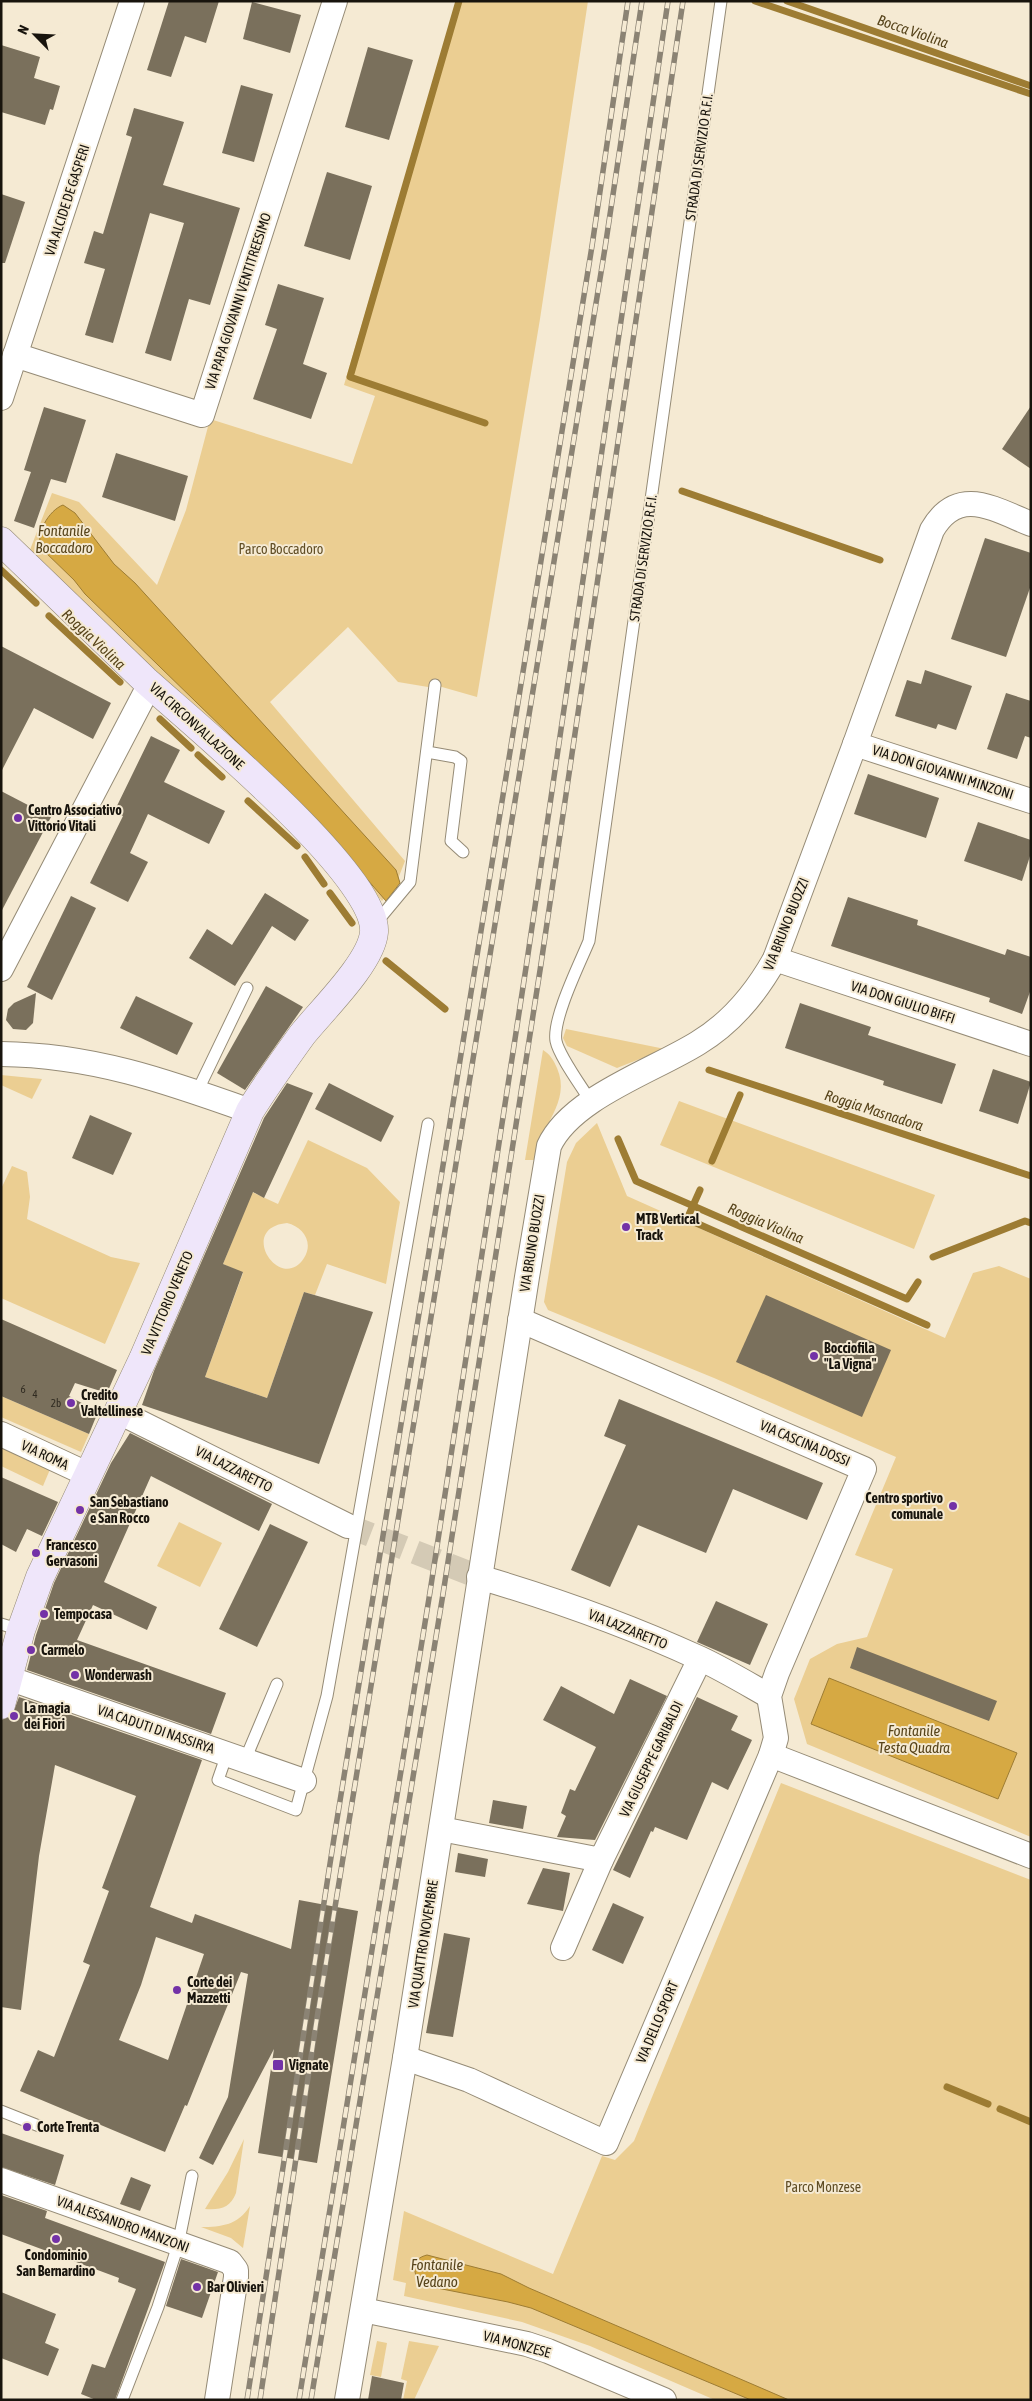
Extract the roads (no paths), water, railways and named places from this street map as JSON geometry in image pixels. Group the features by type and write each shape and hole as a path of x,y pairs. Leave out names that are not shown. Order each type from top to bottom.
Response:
{"street":[{"name":"VIA ALCIDE DE GASPERI","path":"1,398 132,1"},
{"name":"VIA PAPA GIOVANNI VENTITREESIMO","path":"15,355 202,415 335,1"},
{"name":"VIA BRUNO BUOZZI","path":"479,1577 547,1153 552,1140 564,1122 591,1102 688,1050 716,1031 753,994 775,959 932,530 940,518 955,507 970,503 981,504 1031,524"},
{"name":"VIA CIRCONVALLAZIONE","path":"1,541 150,684 264,786 300,823 354,886 369,909 373,925"},
{"path":"1,969 150,684"},
{"name":"VIA DON GIOVANNI MINZONI","path":"855,744 1031,801"},
{"name":"VIA VITTORIO VENETO","path":"1,1705 8,1678 11,1627 40,1577 119,1412 250,1111 262,1090 303,1034 363,960 373,939 373,925"},
{"name":"VIA DON GIULIO BIFFI","path":"775,959 1031,1044"},
{"path":"1,1054 41,1055 133,1071 250,1111"},
{"name":"VIA CASCINA DOSSI","path":"520,1320 864,1469 769,1696"},
{"name":"VIA LAZZARETTO","path":"119,1412 348,1526"},
{"name":"VIA ROMA","path":"1,1434 89,1475"},
{"name":"VIA LAZZARETTO","path":"479,1577 526,1590 619,1624 700,1659 769,1696"},
{"name":"VIA QUATTRO NOVEMBRE","path":"347,2400 405,2058 479,1577"},
{"name":"VIA GIUSEPPE GARIBALDI","path":"563,1948 602,1860 700,1659"},
{"name":"VIA CADUTI DI NASSIRYA","path":"8,1678 304,1780"},
{"name":"VIA DELLO SPORT","path":"405,2058 469,2080 606,2143 771,1755 776,1738 769,1696"},
{"path":"771,1755 1031,1856"},
{"path":"441,1830 602,1860"},
{"name":"VIA ALESSANDRO MANZONI","path":"1,2180 178,2245 228,2261 235,2268 236,2277 217,2400"},
{"name":"VIA MONZESE","path":"363,2310 534,2346 664,2400"}],"lane":[{"name":"STRADA DI SERVIZIO R.F.I.","path":"591,1102 560,1050 556,1032 564,1003 589,941 721,1"},
{"path":"373,925 410,882 435,685"},
{"path":"427,752 455,757 461,761 450,841 463,852"},
{"path":"197,1092 247,988"},
{"path":"277,1684 236,1757 218,1780 296,1810 327,1696 428,1124"},
{"path":"1,2111 39,2126"},
{"path":"122,2400 158,2307 178,2245 192,2176"}],"water":[{"name":"Fontanile Boccadoro","path":"63,505 75,513 114,564 135,583 396,870 400,883 386,901 306,809 85,594 74,580 42,549 40,543 41,530 48,517"},
{"name":"Fontanile Testa Quadra","path":"829,1678 1017,1753 998,1799 811,1724"},
{"name":"Fontanile Vedano","path":"427,2255 501,2274 529,2288 789,2400 751,2400 531,2308 432,2287 416,2276 415,2272 417,2260"}],"waterway":[{"path":"459,1 350,377 485,423"},
{"path":"755,1 1031,94"},
{"name":"Bocca Violina","path":"787,1 1031,86"},
{"path":"682,491 880,560"},
{"name":"Roggia Violina","path":"1,570 36,603"},
{"name":"Roggia Violina","path":"49,616 120,682"},
{"name":"Roggia Violina","path":"160,719 191,748"},
{"name":"Roggia Violina","path":"198,755 222,777"},
{"name":"Roggia Violina","path":"248,801 297,846"},
{"name":"Roggia Violina","path":"305,857 324,884"},
{"name":"Roggia Violina","path":"330,893 352,923"},
{"name":"Roggia Violina","path":"386,961 445,1009"},
{"name":"Roggia Masnadora","path":"709,1070 1031,1176"},
{"path":"712,1161 740,1095"},
{"name":"Roggia Violina","path":"618,1139 636,1181 907,1299 918,1282"},
{"path":"700,1190 687,1219 927,1325"},
{"name":"Roggia Violina","path":"933,1257 1025,1221 1031,1223"},
{"path":"947,2087 988,2104"},
{"path":"1000,2109 1031,2122"}],"tunnel":[{"path":"348,1526 479,1577"}],"railway":[{"path":"247,2400 334,1838 592,246 628,1"},
{"path":"260,2400 316,2024 605,248 642,1"},
{"path":"299,2400 430,1592 527,961 668,1"},
{"path":"311,2400 443,1594 541,964 683,1"}],"place":[{"name":"Centro Associativo Vittorio Vitali","path":"18,818"},
{"name":"MTB Vertical Track","path":"626,1227"},
{"name":"Bocciofila \"La Vigna\"","path":"814,1356"},
{"name":"Credito Valtellinese","path":"71,1403"},
{"name":"Centro sportivo comunale","path":"953,1506"},
{"name":"San Sebastiano e San Rocco","path":"80,1510"},
{"name":"Francesco Gervasoni","path":"36,1553"},
{"name":"Tempocasa","path":"44,1614"},
{"name":"Carmelo","path":"31,1650"},
{"name":"Wonderwash","path":"75,1675"},
{"name":"La magia dei Fiori","path":"14,1716"},
{"name":"Corte dei Mazzetti","path":"177,1990"},
{"name":"Vignate","path":"278,2065"},
{"name":"Corte Trenta","path":"27,2127"},
{"name":"Condominio San Bernardino","path":"56,2239"},
{"name":"Bar Olivieri","path":"197,2287"}],"park label":[{"name":"Parco Boccadoro","path":"281,549"},
{"name":"Parco Monzese","path":"823,2187"}]}
